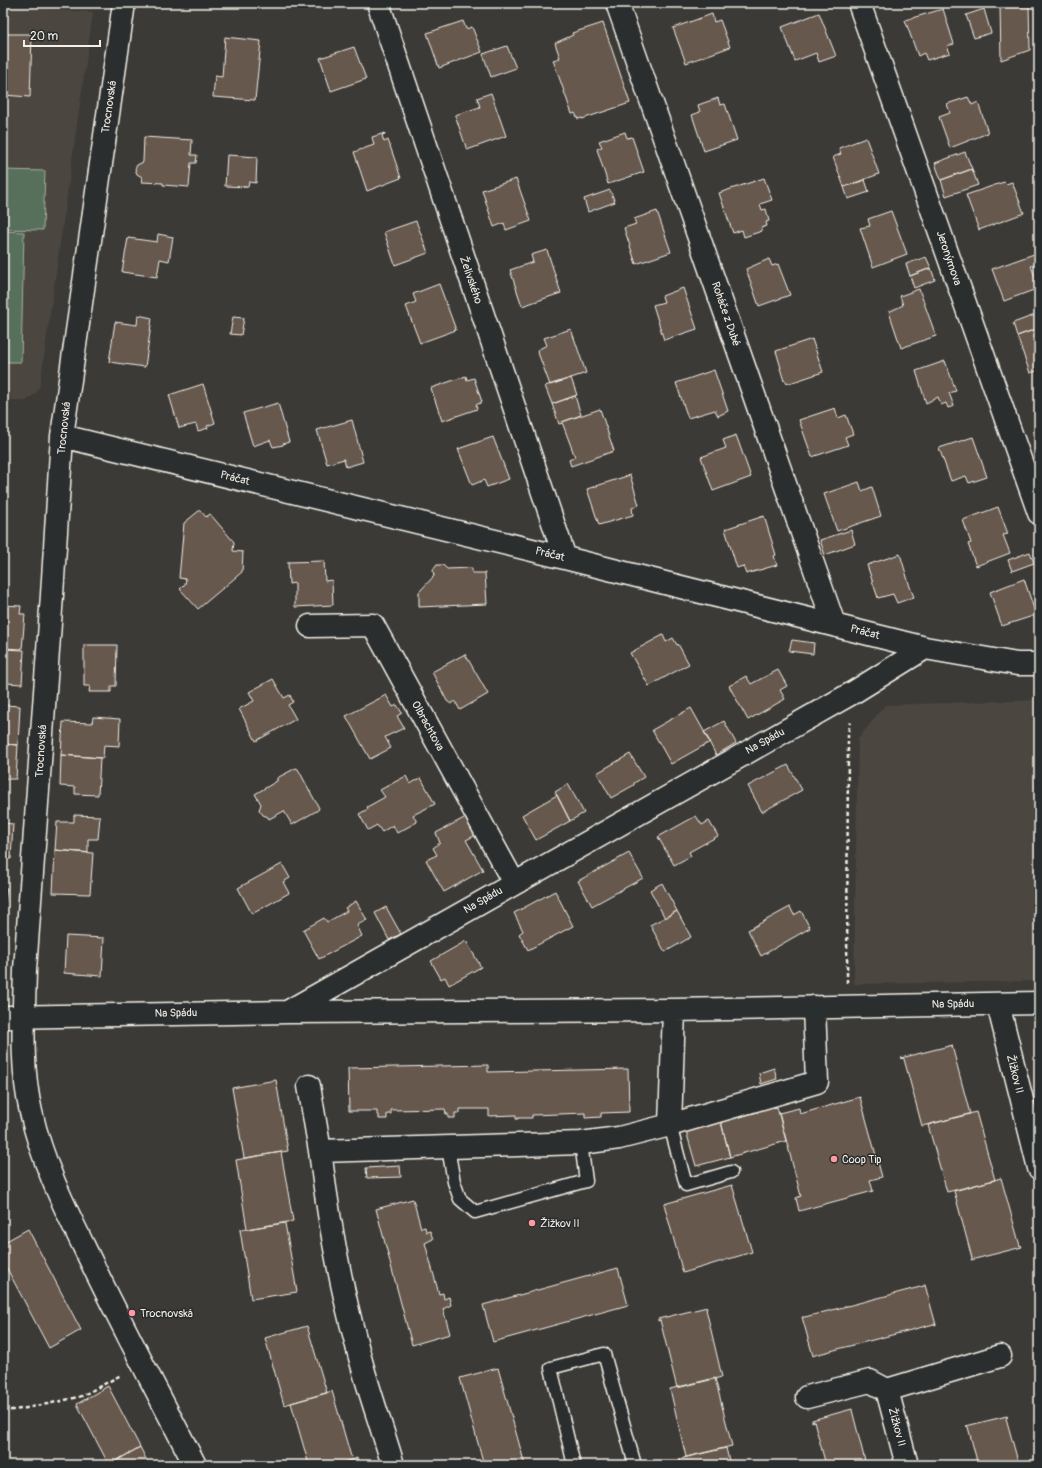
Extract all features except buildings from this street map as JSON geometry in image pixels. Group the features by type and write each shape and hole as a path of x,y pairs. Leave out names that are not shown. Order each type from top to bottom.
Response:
{"street":[{"name":"Trocnovská","path":"124,3 62,436 25,970 13,1016 24,1061 30,1110 45,1162 99,1279 195,1465"},
{"name":"Želivského","path":"378,3 565,558"},
{"name":"Roháče z Dubé","path":"617,3 834,624"},
{"name":"Jeronýmova","path":"858,3 1039,513"},
{"name":"Práčat","path":"62,436 834,624 925,648 1017,664 1039,664"},
{"name":"Olbrachtova","path":"310,626 373,625 514,883"},
{"name":"Na Spádu","path":"288,1012 854,692 925,648"},
{"name":"Na Spádu","path":"13,1016 288,1012 674,1010 1039,1003"},
{"name":"Žižkov II","path":"998,1004 1039,1168"},
{"path":"320,1150 448,1148 581,1143 619,1138 670,1125 817,1082 814,1007"},
{"path":"670,1125 674,1010"},
{"path":"309,1086 320,1150 326,1201 343,1288 356,1344 393,1465"},
{"path":"807,1397 870,1381 886,1390 1000,1356"},
{"name":"Žižkov II","path":"886,1390 907,1465"}],"lane":[{"path":"670,1125 686,1185 731,1172"},
{"path":"448,1148 454,1182 460,1199 475,1212 586,1181 581,1143"},
{"path":"574,1465 551,1368 604,1354 635,1465"}],"path":[{"path":"847,1006 848,734 854,692"},
{"path":"3,1411 58,1402 82,1396 124,1374"}],"shaded area":[{"path":"3,7 93,12 40,384 37,392 26,401 3,399"},
{"path":"1039,700 1039,981 854,984 858,739 885,705"}],"green space":[{"path":"3,170 45,171 43,230 3,229"},
{"path":"3,231 24,232 21,362 3,362"}],"place":[{"name":"Coop Tip","path":"834,1159"},
{"name":"Žižkov II","path":"532,1223"},
{"name":"Trocnovská","path":"132,1313"}]}
